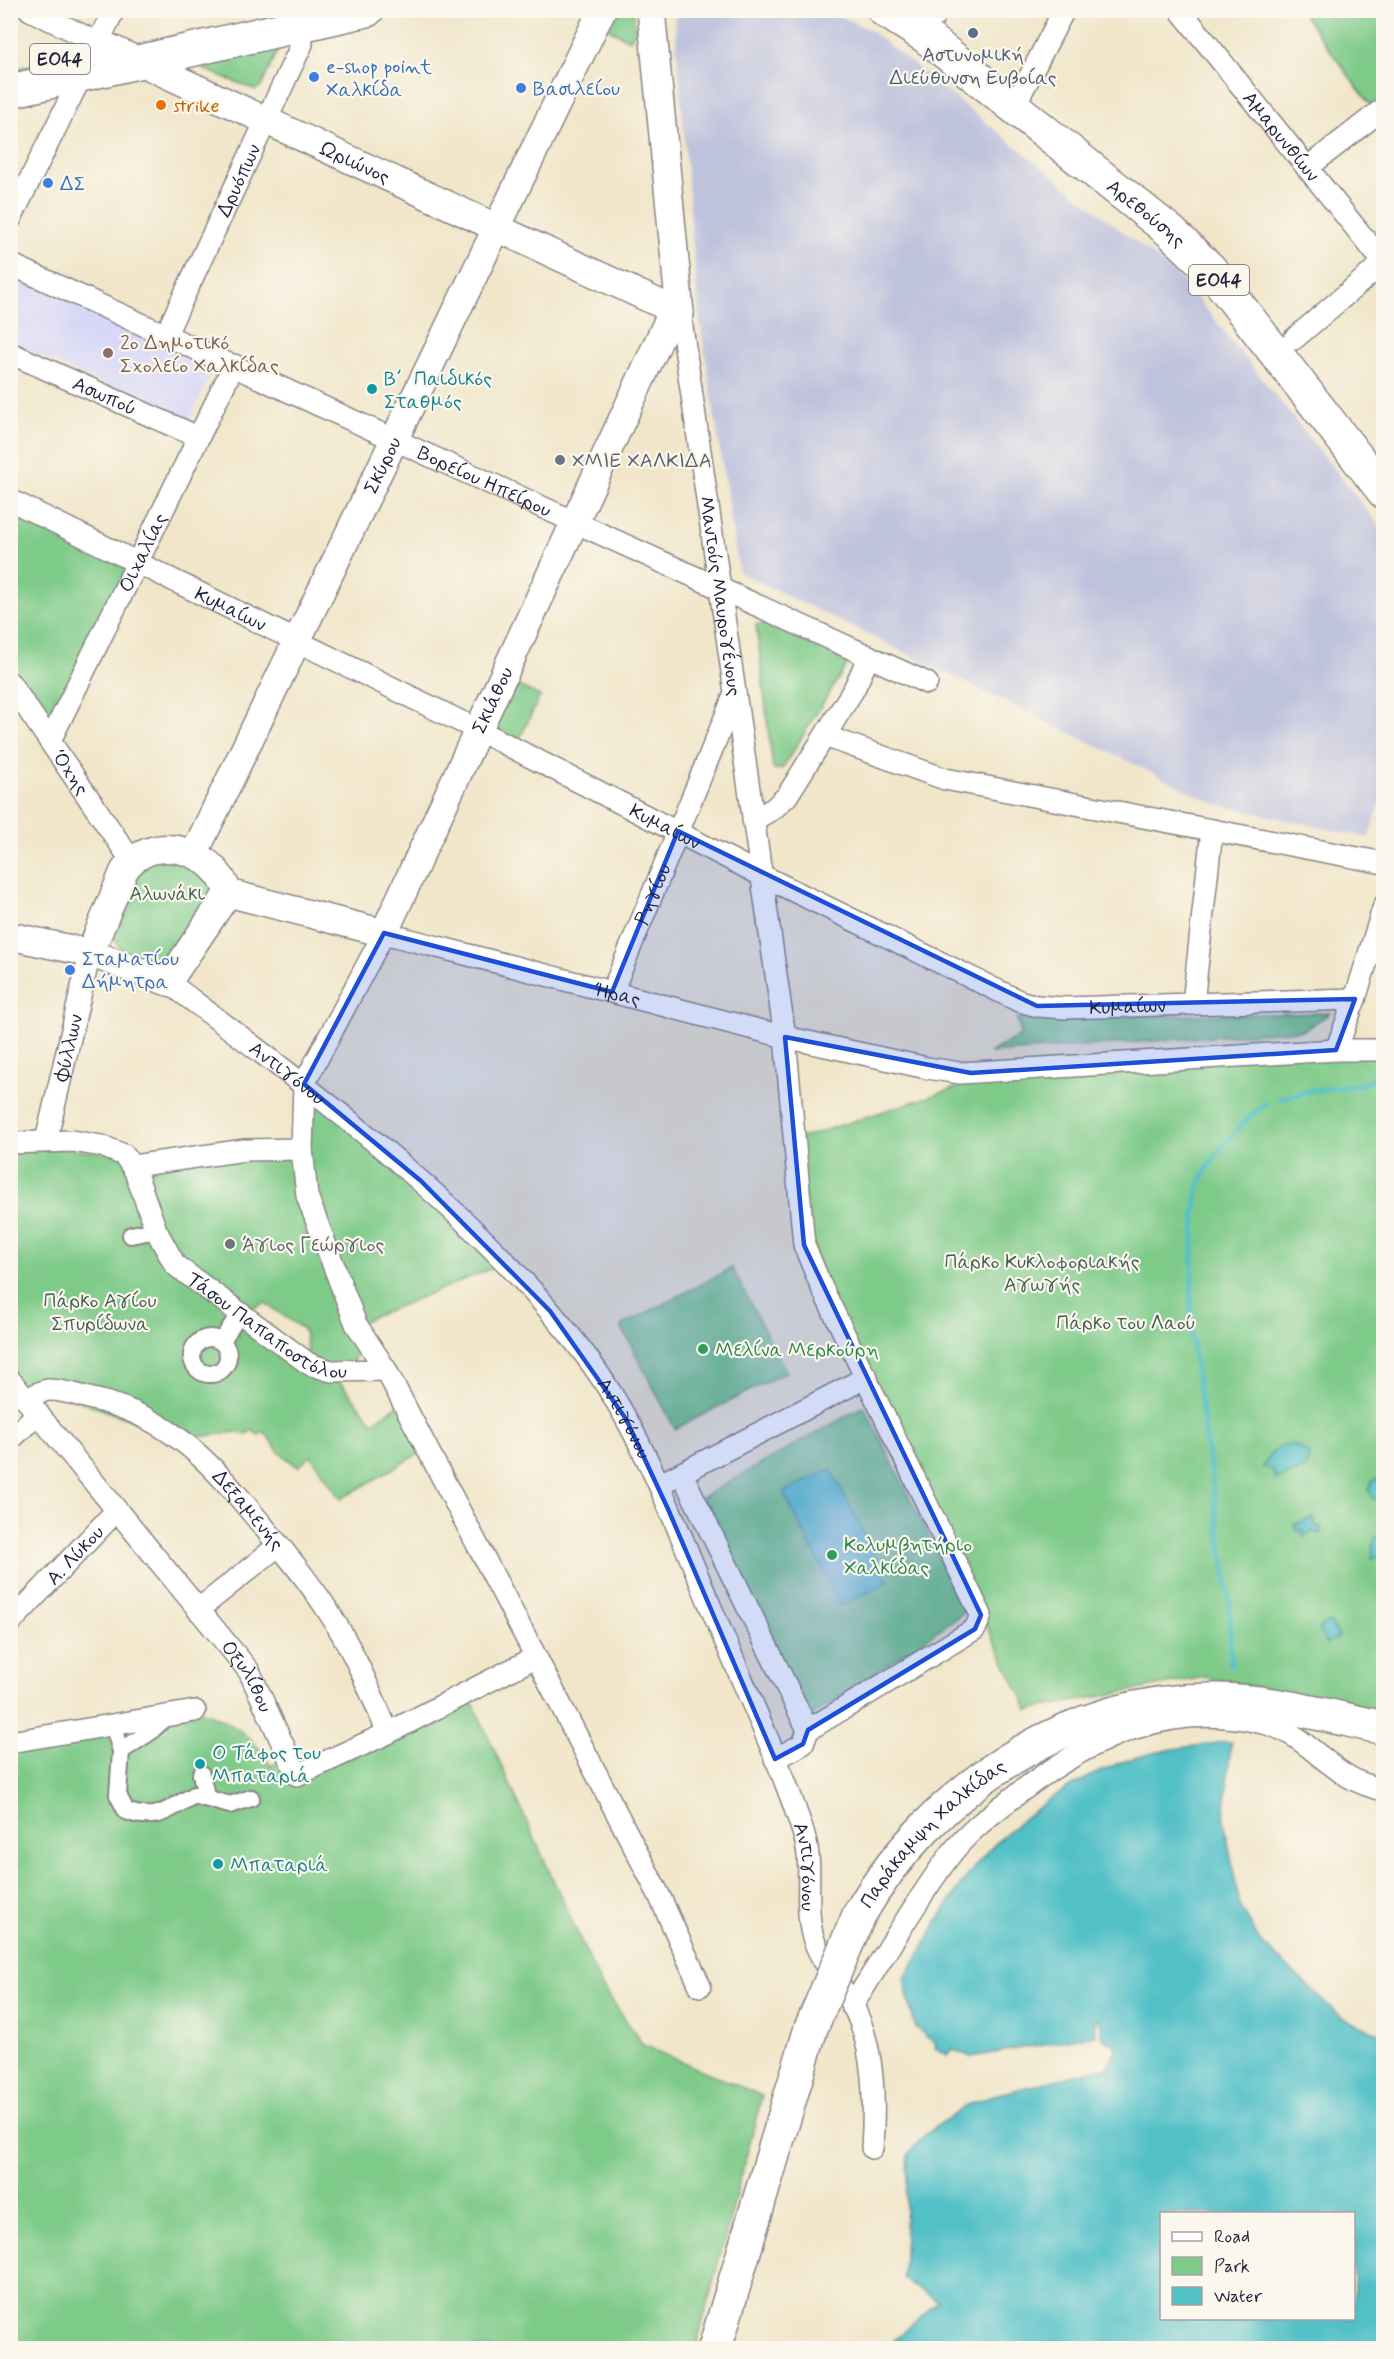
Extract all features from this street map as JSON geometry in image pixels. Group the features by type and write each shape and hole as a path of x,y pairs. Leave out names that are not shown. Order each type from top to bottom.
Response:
{"main road":[{"name":"ΕΟ44","path":"10,70 96,54 268,10"},
{"name":"ΕΟ44","path":"10,91 96,54 142,63 367,10"},
{"name":"Αρεθούσης","path":"884,10 1018,98 1181,215 1230,262 1294,339 1383,458"},
{"name":"Αρεθούσης","path":"931,13 1018,98 1210,269 1383,492"},
{"name":"Παράκαμψη Χαλκίδας","path":"716,2349 811,2028 859,1914 891,1866 931,1822 970,1788 1025,1750 1091,1721 1156,1704 1216,1700 1286,1708 1383,1728"}],"street":[{"path":"30,10 96,54"},
{"path":"10,220 96,54 114,10"},
{"name":"Σκύρου","path":"194,854 602,10"},
{"name":"Μαντούς Μαυρογένους","path":"651,10 676,311 785,1037 804,1245 822,1288 980,1610 980,1620 971,1632 808,1730"},
{"path":"1018,98 1064,10"},
{"name":"Αμαρυνθίων","path":"1180,10 1383,262"},
{"name":"Δρυόπων","path":"166,334 302,44 299,26"},
{"name":"Ωριώνος","path":"142,63 676,311"},
{"path":"1307,168 1383,108"},
{"path":"1294,339 1383,262"},
{"name":"Βορείου Ηπείρου","path":"10,264 927,683"},
{"name":"Σκιάθου","path":"304,1084 384,933 575,521 676,311"},
{"name":"Ασωπού","path":"10,353 198,437"},
{"name":"Οιχαλίας","path":"50,741 234,365"},
{"name":"Κυμαίων","path":"10,500 1019,1000 1037,1006 1355,999"},
{"path":"753,820 773,809 788,796 854,689 868,656"},
{"name":"Όχης","path":"10,683 131,860"},
{"name":"Ρηγίου","path":"612,992 735,696"},
{"path":"825,736 945,779 1383,863"},
{"path":"1193,1004 1212,830"},
{"path":"10,936 90,953 168,982 228,893 216,872 194,854 163,848 141,853 131,860 124,871 90,953"},
{"name":"Ήρας","path":"228,893 785,1037 927,1068 971,1073 1336,1050 1383,1050"},
{"path":"1336,1050 1355,999 1383,906"},
{"name":"Φύλλων","path":"46,1141 90,953"},
{"name":"Αντιγόνου","path":"168,982 304,1084 421,1181 550,1311 608,1388 658,1486 775,1759 808,1851 813,1935 852,2006 869,2062 874,2115 872,2148"},
{"path":"304,1084 302,1149 307,1196 356,1324 386,1370 537,1657 659,1895 700,1986"},
{"path":"10,1143 72,1141 102,1146 120,1153 133,1166 245,1150 302,1149"},
{"name":"Τάσου Παπαποστόλου","path":"133,1166 156,1230 176,1265 309,1364 332,1371 386,1370"},
{"path":"132,1235 156,1230"},
{"path":"221,1342 240,1313"},
{"path":"658,1486 867,1377"},
{"name":"Οξυλίθου","path":"10,1380 249,1671 297,1775 388,1733 537,1657"},
{"name":"Δεξαμενής","path":"32,1406 48,1390 112,1404 148,1418 175,1433 197,1451 231,1487 279,1545 331,1615 377,1704 388,1733"},
{"path":"10,1440 32,1406"},
{"path":"682,1474 808,1730 803,1744 775,1759"},
{"name":"Α. Λύκου","path":"10,1623 116,1511"},
{"path":"198,1610 279,1545"},
{"path":"10,1742 195,1711"},
{"path":"121,1751 150,1732 168,1715"},
{"path":"852,2006 945,1863 967,1836 1026,1787 1067,1758 1107,1736 1163,1721 1209,1718 1248,1720 1286,1732 1342,1775 1365,1786 1383,1791"},
{"path":"113,1724 121,1751 118,1795 126,1811 142,1817 156,1816 173,1809 194,1795 205,1791 201,1774"},
{"path":"194,1795 230,1805 252,1798"}],"highlighted area":[{"path":"678,831 1037,1006 1355,999 1336,1050 971,1073 785,1037 804,1245 981,1615 975,1629 808,1730 803,1744 775,1759 668,1509 626,1419 550,1311 421,1181 304,1084 384,933 612,992"}],"shaded area":[{"path":"674,11 829,11 870,30 1182,279 1383,530 1384,792 1368,838 1216,804 739,572 698,309"},
{"name":"2ο Δημοτικό Σχολείο Χαλκίδας","path":"10,274 214,368 188,423 11,342"}],"green space":[{"path":"613,11 633,11 636,31 630,40 605,27"},
{"path":"1301,11 1383,11 1383,108 1377,114"},
{"path":"276,45 278,50 261,87 255,90 203,69 205,60"},
{"path":"76,55 85,60 11,91 10,70"},
{"path":"10,500 137,563 50,741 11,683"},
{"path":"762,623 849,661 782,769 773,769 756,625"},
{"path":"512,683 540,696 519,740 491,726"},
{"name":"Αλωνάκι","path":"154,853 215,877 212,903 166,957 153,960 127,954 117,944 111,933 132,873"},
{"path":"1330,1013 1304,1030 989,1053 1021,1035 1017,1018"},
{"name":"Πάρκο του Λαού","path":"1383,1050 1383,1714 1205,1677 1028,1710 822,1288 795,1140 1011,1070"},
{"name":"Πάρκο Αγίου Σπυρίδωνα","path":"304,1084 505,1263 356,1324 358,1347 353,1362 349,1367 331,1371 373,1422 402,1403 427,1449 341,1499 311,1456 298,1467 278,1451 265,1432 258,1435 252,1430 246,1435 236,1432 182,1439 50,1390 27,1399 11,1380 11,1143 124,1155 302,1149","holes":["265,1303 304,1330 309,1363 241,1313"]},
{"name":"Μελίνα Μερκούρη","path":"732,1268 786,1372 675,1429 621,1326"},
{"name":"Κολυμβητήριο Χαλκίδας","path":"864,1406 966,1611 803,1722 701,1498"},
{"path":"468,1692 601,1985 643,2045 762,2096 696,2348 11,2348 11,1742 202,1712 242,1732 259,1748 270,1766 290,1758 297,1775"}],"water":[{"path":"1283,1445 1294,1445 1310,1454 1305,1469 1276,1479 1272,1469 1263,1467 1271,1454"},
{"path":"831,1469 888,1582 841,1606 783,1492"},
{"path":"1383,1479 1381,1499 1374,1499 1369,1490 1372,1481"},
{"path":"1314,1517 1314,1524 1321,1528 1320,1534 1312,1531 1304,1537 1303,1531 1296,1530 1294,1525"},
{"path":"1383,1533 1383,1555 1372,1559 1374,1539"},
{"path":"1330,1622 1339,1637 1327,1644 1318,1629"},
{"path":"1231,1742 1224,1820 1240,1906 1260,1941 1342,2018 1383,2035 1383,2348 886,2348 938,2301 903,2279 908,2154 926,2134 967,2105 990,2096 1108,2067 1116,2049 1114,2043 1103,2040 1100,2020 1095,2020 1096,2035 971,2057 952,2049 947,2055 935,2048 936,2044 915,2027 904,1980 957,1890 981,1859 1015,1826 1053,1797 1095,1774 1130,1759 1184,1747"}],"waterway":[{"path":"1279,1099 1309,1091 1364,1084 1384,1075"},
{"path":"1231,1665 1230,1605 1191,1336 1195,1214 1199,1187 1212,1161 1238,1128 1266,1104"}],"place":[{"name":"Αστυνομική Διεύθυνση Ευβοίας","path":"973,33"},
{"name":"e-shop point Χαλκίδα","path":"314,77"},
{"name":"Βασιλείου","path":"521,88"},
{"name":"strike","path":"161,105"},
{"name":"ΔΣ","path":"48,183"},
{"name":"2ο Δημοτικό Σχολείο Χαλκίδας","path":"108,353"},
{"name":"Β΄ Παιδικός Σταθμός","path":"372,389"},
{"name":"ΧΜΙΕ ΧΑΛΚΙΔΑ","path":"560,460"},
{"name":"Σταματίου Δήμητρα","path":"70,970"},
{"name":"Άγιος Γεώργιος","path":"230,1244"},
{"name":"Μελίνα Μερκούρη","path":"703,1349"},
{"name":"Κολυμβητήριο Χαλκίδας","path":"832,1555"},
{"name":"Ο Τάφος του Μπαταριά","path":"200,1764"},
{"name":"Μπαταριά","path":"218,1864"}],"park label":[{"name":"Πάρκο Κυκλοφοριακής Αγωγής","path":"1042,1272"}]}
